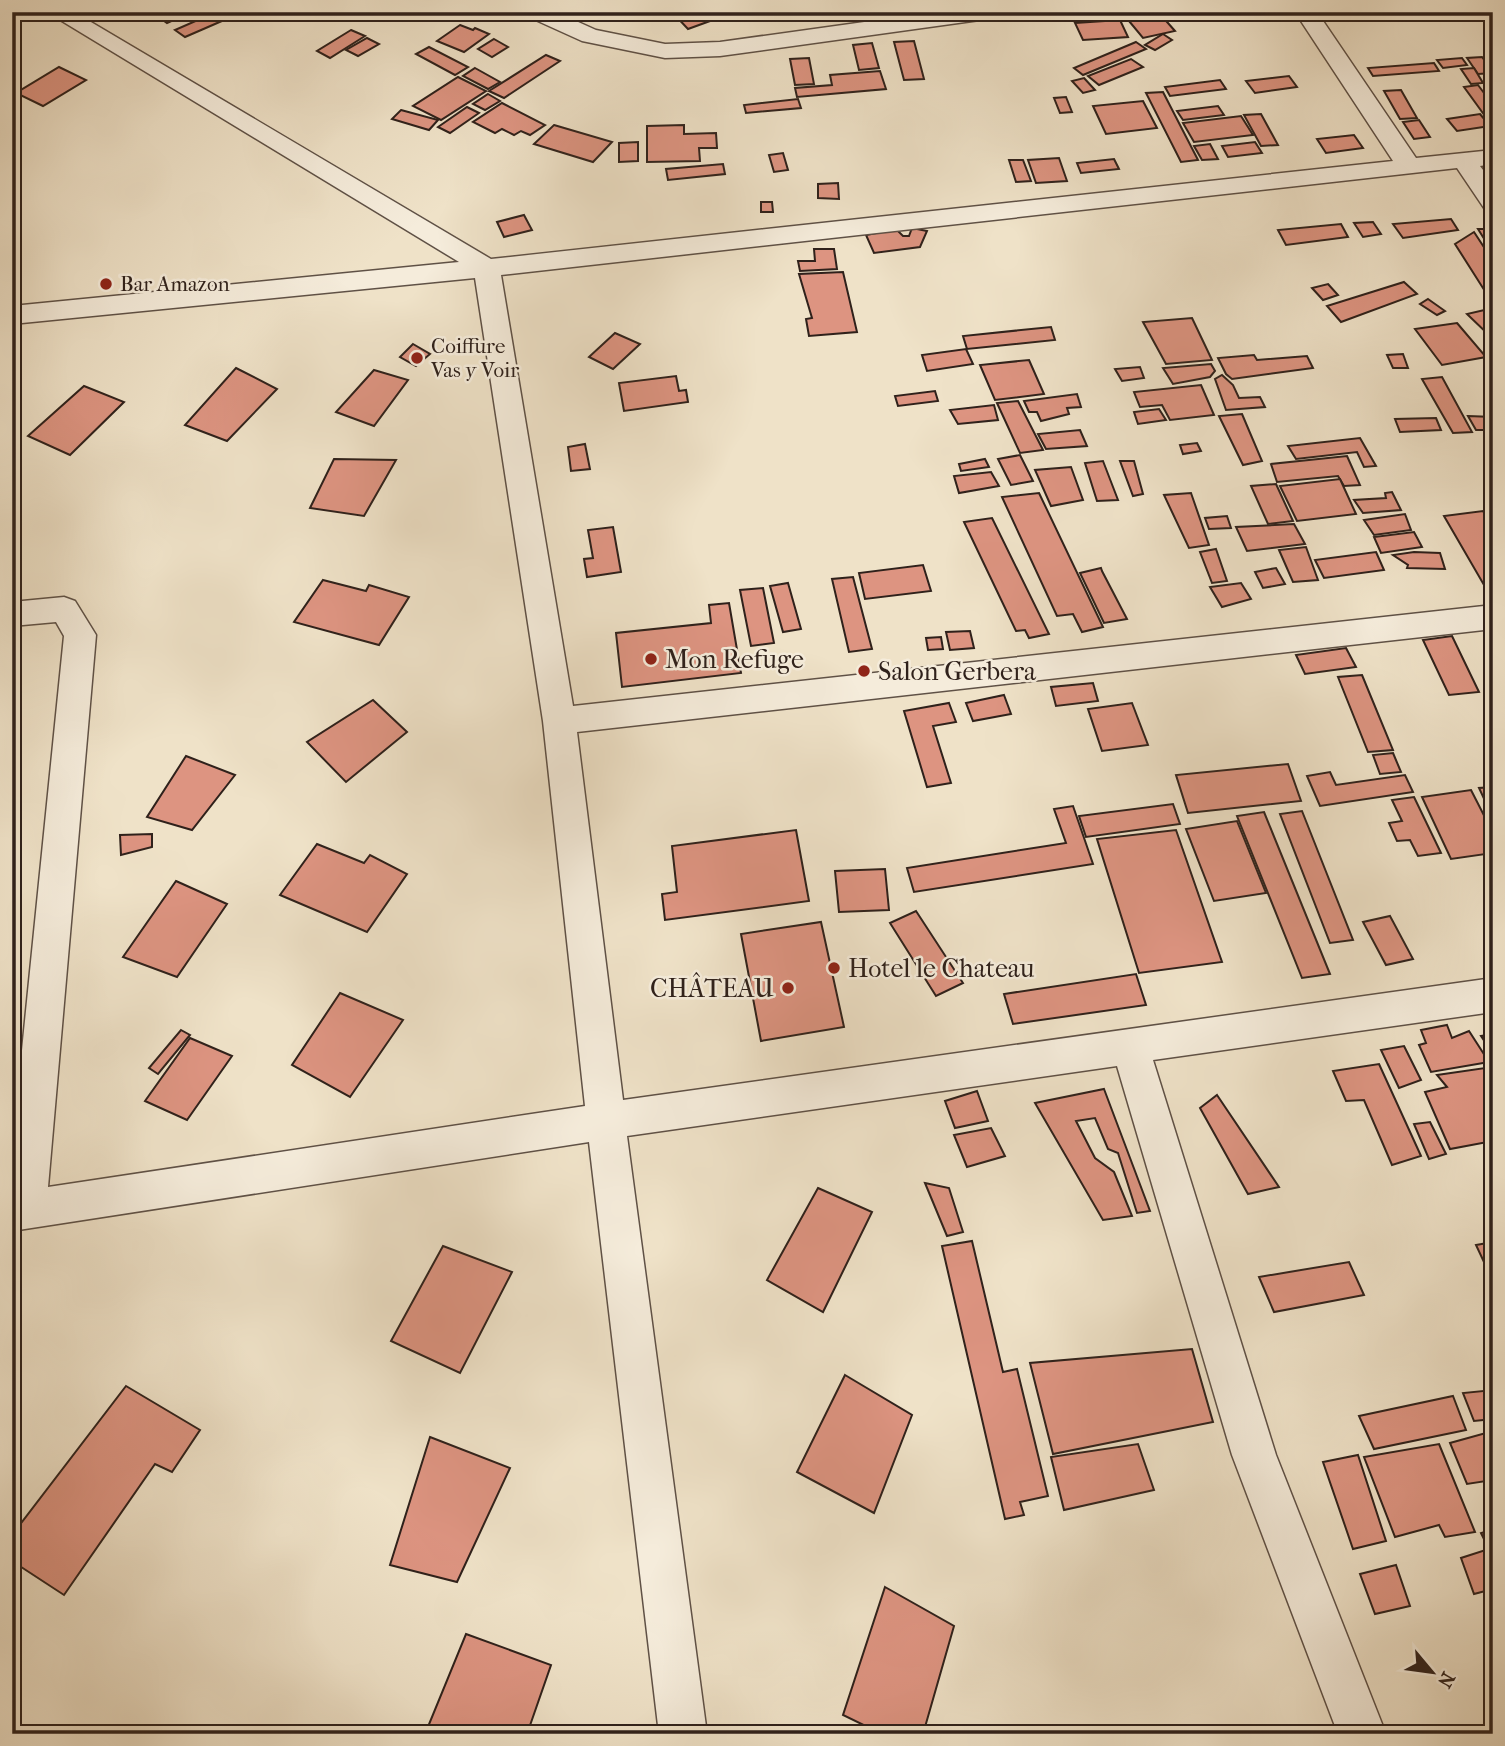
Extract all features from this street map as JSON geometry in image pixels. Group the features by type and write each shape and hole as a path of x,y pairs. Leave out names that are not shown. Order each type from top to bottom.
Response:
{"street":[{"path":"58,12 487,268"},
{"path":"537,12 590,36 665,51 720,49 987,12"},
{"path":"1306,12 1409,166"},
{"path":"12,315 487,268 1493,157"},
{"path":"1464,160 1493,202"},
{"path":"487,268 559,721 683,1734"},
{"path":"12,614 64,609 80,635 19,1211 606,1121 1493,995"},
{"path":"559,721 1493,617"},
{"path":"1130,1046 1254,1455 1362,1734"}],"building":[{"path":"152,12 191,12 167,23"},
{"path":"216,12 238,14 185,37 175,30"},
{"path":"672,12 701,12 710,21 688,29"},
{"path":"1224,12 1250,12 1254,18 1230,21"},
{"path":"1160,14 1175,31 1143,38 1129,21"},
{"path":"1120,20 1128,37 1083,40 1075,23"},
{"path":"460,25 489,34 464,52 437,41"},
{"path":"351,30 365,36 330,58 317,51"},
{"path":"1163,34 1172,40 1155,50 1145,45"},
{"path":"367,38 379,44 358,56 346,50"},
{"path":"494,39 508,47 492,57 478,49"},
{"path":"914,41 924,79 904,80 894,42"},
{"path":"1136,42 1146,49 1083,75 1074,68"},
{"path":"872,43 879,68 859,70 853,45"},
{"path":"429,47 468,67 455,75 416,54"},
{"path":"546,55 560,61 504,98 489,91"},
{"path":"1482,57 1493,73 1478,74 1467,58"},
{"path":"809,58 814,84 795,85 790,59"},
{"path":"1462,58 1467,65 1443,68 1437,60"},
{"path":"1131,59 1143,67 1099,85 1088,76"},
{"path":"1434,63 1439,71 1373,76 1368,68"},
{"path":"59,67 86,80 43,106 16,93"},
{"path":"475,68 500,82 488,89 463,76"},
{"path":"1474,68 1483,83 1471,84 1461,69"},
{"path":"880,71 886,89 797,97 795,88 832,85 830,75"},
{"path":"1289,76 1297,87 1255,93 1246,81"},
{"path":"458,77 486,91 441,120 413,106"},
{"path":"1084,78 1095,90 1083,93 1072,81"},
{"path":"1220,80 1226,89 1170,96 1165,87"},
{"path":"1478,85 1493,105 1493,115 1485,116 1464,87"},
{"path":"1401,90 1417,118 1400,119 1384,91"},
{"path":"1163,92 1198,160 1181,162 1146,93"},
{"path":"488,94 500,101 485,110 473,104"},
{"path":"1066,97 1072,112 1060,113 1054,98"},
{"path":"798,99 801,108 746,113 744,105"},
{"path":"1143,101 1157,128 1106,134 1093,106"},
{"path":"502,103 545,125 530,135 521,131 514,135 502,129 495,133 473,122"},
{"path":"1218,106 1224,115 1183,120 1177,111"},
{"path":"467,107 479,113 450,133 438,127"},
{"path":"401,110 438,120 429,130 392,119"},
{"path":"1261,114 1278,145 1261,146 1244,115"},
{"path":"1480,114 1490,126 1457,131 1447,119"},
{"path":"1241,116 1253,135 1194,142 1183,123"},
{"path":"1419,120 1430,137 1414,139 1403,122"},
{"path":"554,125 612,142 593,162 534,144"},
{"path":"684,125 684,134 716,133 717,148 699,148 700,161 647,162 647,126"},
{"path":"1354,135 1363,148 1326,153 1317,139"},
{"path":"638,142 638,161 619,162 619,143"},
{"path":"1255,142 1262,153 1228,157 1222,146"},
{"path":"1210,144 1218,159 1202,160 1194,146"},
{"path":"783,153 788,170 774,172 769,155"},
{"path":"1059,158 1067,181 1036,183 1028,160"},
{"path":"1114,159 1119,169 1081,173 1077,163"},
{"path":"1009,160 1023,160 1031,181 1016,182"},
{"path":"723,164 725,174 668,180 666,169"},
{"path":"838,183 839,199 818,198 818,184"},
{"path":"761,202 772,202 773,212 761,212"},
{"path":"524,215 532,230 504,237 497,222"},
{"path":"1451,219 1458,230 1403,238 1393,224"},
{"path":"1373,222 1381,234 1363,237 1354,223"},
{"path":"1341,224 1348,237 1286,245 1278,230"},
{"path":"912,228 927,231 920,247 874,253 866,235 896,229 903,236 909,236"},
{"path":"1478,229 1485,229 1493,241 1493,253"},
{"path":"1474,232 1493,261 1493,295 1488,296 1455,244"},
{"path":"814,249 834,249 837,269 800,271 798,261 815,261"},
{"path":"843,272 857,332 809,336 806,319 812,318 799,274"},
{"path":"1404,282 1417,294 1341,322 1327,306"},
{"path":"1328,284 1338,295 1323,300 1312,288"},
{"path":"1428,299 1445,311 1437,315 1420,304"},
{"path":"1493,308 1493,339 1467,314"},
{"path":"1192,318 1212,360 1166,364 1143,322"},
{"path":"1457,323 1486,357 1442,365 1415,329"},
{"path":"1051,327 1055,340 967,349 963,336"},
{"path":"615,333 640,344 613,369 589,357"},
{"path":"413,344 430,354 416,366 400,357"},
{"path":"966,349 973,364 927,371 922,355"},
{"path":"1403,354 1408,368 1393,368 1387,355"},
{"path":"1254,355 1257,360 1307,356 1313,368 1232,379 1226,374 1218,358"},
{"path":"1029,360 1044,394 995,400 980,365"},
{"path":"1211,364 1215,371 1210,377 1173,384 1163,368"},
{"path":"1140,367 1144,378 1122,381 1115,369"},
{"path":"236,368 277,389 227,441 185,425"},
{"path":"374,370 408,380 374,426 336,412"},
{"path":"1222,375 1233,385 1239,398 1260,397 1265,407 1226,410 1215,379"},
{"path":"676,376 679,391 686,390 688,402 624,411 619,383"},
{"path":"1442,377 1472,432 1453,433 1422,379"},
{"path":"1201,385 1214,415 1170,420 1162,405 1140,407 1134,392"},
{"path":"84,386 124,402 70,455 28,436"},
{"path":"935,391 938,401 898,406 895,396"},
{"path":"1077,394 1081,407 1067,408 1069,414 1041,421 1037,412 1029,412 1024,401"},
{"path":"1018,401 1043,450 1020,453 997,403"},
{"path":"994,405 998,420 958,424 950,410"},
{"path":"1159,409 1166,420 1138,424 1134,412"},
{"path":"1242,414 1262,461 1243,465 1219,416"},
{"path":"1468,416 1493,417 1493,430 1476,430"},
{"path":"1436,418 1441,430 1400,432 1395,419"},
{"path":"1080,430 1087,446 1046,449 1038,434"},
{"path":"1360,438 1376,466 1364,467 1357,452 1296,459 1288,446"},
{"path":"1197,443 1201,451 1183,454 1180,445"},
{"path":"585,444 590,469 571,471 568,447"},
{"path":"1020,455 1033,481 1011,485 998,459"},
{"path":"1347,456 1360,485 1344,486 1338,476 1277,482 1271,464"},
{"path":"334,459 396,460 364,516 310,508"},
{"path":"985,459 989,467 961,471 959,464"},
{"path":"1103,461 1118,500 1097,501 1085,463"},
{"path":"1120,461 1134,461 1143,494 1133,496"},
{"path":"1071,467 1083,500 1051,506 1035,470"},
{"path":"991,472 999,486 959,493 954,476"},
{"path":"1340,479 1356,514 1297,521 1280,486"},
{"path":"1276,484 1293,521 1268,524 1251,486"},
{"path":"1392,492 1401,510 1363,513 1354,500 1386,498 1385,493"},
{"path":"1039,493 1103,627 1082,632 1073,614 1057,616 1002,497"},
{"path":"1191,493 1209,545 1189,548 1164,495"},
{"path":"1483,511 1493,527 1493,584 1484,585 1444,516"},
{"path":"1405,514 1411,530 1374,535 1364,520"},
{"path":"1227,516 1231,528 1209,529 1205,518"},
{"path":"992,518 1049,634 1029,638 1025,630 1016,631 964,522"},
{"path":"1294,524 1305,544 1247,551 1236,527"},
{"path":"613,527 621,572 587,577 584,559 593,558 588,530"},
{"path":"1414,532 1422,547 1381,553 1374,537"},
{"path":"1306,547 1318,580 1293,582 1279,550"},
{"path":"1216,549 1227,581 1212,583 1200,552"},
{"path":"1376,552 1384,570 1324,578 1315,560"},
{"path":"1414,552 1440,553 1445,569 1407,568 1408,565 1393,555"},
{"path":"923,565 931,591 865,599 859,573"},
{"path":"1101,568 1127,619 1104,623 1080,573"},
{"path":"1276,568 1285,584 1263,588 1255,572"},
{"path":"853,577 872,649 849,652 832,579"},
{"path":"323,580 366,591 369,585 409,597 379,645 294,622"},
{"path":"788,583 801,629 783,632 770,586"},
{"path":"1241,583 1251,599 1222,607 1210,587"},
{"path":"763,588 774,643 751,646 740,590"},
{"path":"729,603 741,673 622,687 616,633 711,623 709,605"},
{"path":"970,631 974,648 950,650 946,632"},
{"path":"1452,636 1479,692 1449,695 1423,640"},
{"path":"941,637 943,649 928,650 926,638"},
{"path":"1346,648 1356,667 1305,674 1296,655"},
{"path":"1362,675 1393,750 1368,752 1338,677"},
{"path":"1093,683 1098,701 1056,706 1051,687"},
{"path":"1004,695 1011,714 973,721 966,703"},
{"path":"373,700 407,732 346,782 307,742"},
{"path":"949,703 956,722 933,726 951,783 927,787 904,711"},
{"path":"1132,703 1148,745 1102,751 1088,709"},
{"path":"1393,753 1401,772 1380,774 1373,755"},
{"path":"186,756 235,775 192,830 147,817"},
{"path":"1288,764 1301,801 1188,813 1176,775"},
{"path":"1330,772 1336,785 1405,775 1413,792 1320,806 1307,776"},
{"path":"1493,787 1493,818 1479,788"},
{"path":"1471,790 1493,833 1493,853 1451,859 1422,797"},
{"path":"1414,797 1441,853 1418,856 1410,840 1397,841 1389,823 1402,821 1392,800"},
{"path":"1173,804 1180,824 1086,837 1079,816"},
{"path":"1073,806 1093,864 914,892 907,868 1066,843 1054,809"},
{"path":"1302,811 1353,940 1330,943 1280,814"},
{"path":"1264,812 1330,974 1302,978 1237,816"},
{"path":"1237,821 1266,893 1214,901 1186,829"},
{"path":"796,830 809,901 665,920 662,894 677,892 672,846"},
{"path":"1176,830 1222,962 1139,973 1097,839"},
{"path":"152,834 152,847 121,855 120,835"},
{"path":"317,844 364,863 370,855 407,874 367,932 280,895"},
{"path":"885,869 889,910 839,912 835,871"},
{"path":"176,881 227,904 177,977 123,957"},
{"path":"916,911 963,983 936,996 890,923"},
{"path":"1390,916 1413,959 1386,965 1363,922"},
{"path":"821,922 844,1027 761,1041 741,934"},
{"path":"1136,974 1146,1005 1013,1024 1004,994"},
{"path":"340,993 403,1020 350,1097 292,1065"},
{"path":"1447,1025 1452,1038 1469,1031 1489,1062 1431,1072 1419,1045 1426,1043 1421,1030"},
{"path":"181,1030 190,1035 158,1074 149,1068"},
{"path":"1493,1034 1493,1054 1481,1036"},
{"path":"190,1038 232,1056 187,1120 145,1101"},
{"path":"1404,1046 1421,1080 1399,1088 1381,1050"},
{"path":"1379,1064 1421,1156 1392,1165 1364,1100 1346,1101 1333,1071"},
{"path":"1485,1068 1493,1085 1493,1141 1450,1149 1425,1092 1447,1087 1437,1075"},
{"path":"1104,1089 1150,1211 1137,1213 1118,1153 1108,1149 1095,1118 1076,1121 1095,1158 1114,1172 1132,1216 1103,1220 1035,1103"},
{"path":"977,1091 988,1121 955,1128 945,1101"},
{"path":"1217,1095 1279,1187 1248,1194 1200,1108"},
{"path":"1430,1122 1446,1154 1429,1159 1414,1124"},
{"path":"991,1128 1005,1156 967,1167 954,1135"},
{"path":"925,1183 949,1188 963,1232 947,1236"},
{"path":"818,1188 872,1212 823,1312 767,1280"},
{"path":"972,1241 1003,1372 1017,1369 1048,1496 1020,1502 1024,1515 1005,1519 942,1246"},
{"path":"1493,1242 1493,1276 1491,1277 1476,1245"},
{"path":"443,1246 512,1272 460,1373 391,1341"},
{"path":"1349,1262 1364,1295 1274,1312 1259,1277"},
{"path":"1192,1349 1213,1422 1053,1454 1030,1363"},
{"path":"845,1375 912,1415 874,1513 797,1472"},
{"path":"126,1386 200,1430 172,1472 155,1464 64,1595 12,1561 12,1535"},
{"path":"1493,1390 1493,1419 1474,1421 1463,1393"},
{"path":"1453,1396 1466,1430 1374,1449 1359,1416"},
{"path":"1493,1431 1493,1480 1467,1484 1450,1443"},
{"path":"430,1437 510,1468 457,1582 390,1565"},
{"path":"1138,1444 1154,1490 1064,1510 1051,1457"},
{"path":"1439,1444 1475,1532 1445,1537 1439,1525 1395,1537 1364,1457"},
{"path":"1358,1455 1386,1541 1353,1549 1323,1462"},
{"path":"1491,1530 1493,1589 1474,1594 1461,1558 1489,1549 1481,1533"},
{"path":"1396,1565 1410,1606 1375,1614 1360,1574"},
{"path":"885,1587 954,1626 923,1734 882,1734 843,1715"},
{"path":"466,1634 551,1665 527,1734 425,1734"}],"place":[{"name":"Bar Amazon","path":"106,284"},
{"name":"Coiffure Vas y Voir","path":"417,358"},
{"name":"Mon Refuge","path":"651,659"},
{"name":"Salon Gerbera","path":"864,671"},
{"name":"Hotel le Chateau","path":"834,968"},
{"name":"CHÂTEAU","path":"788,988"}]}
